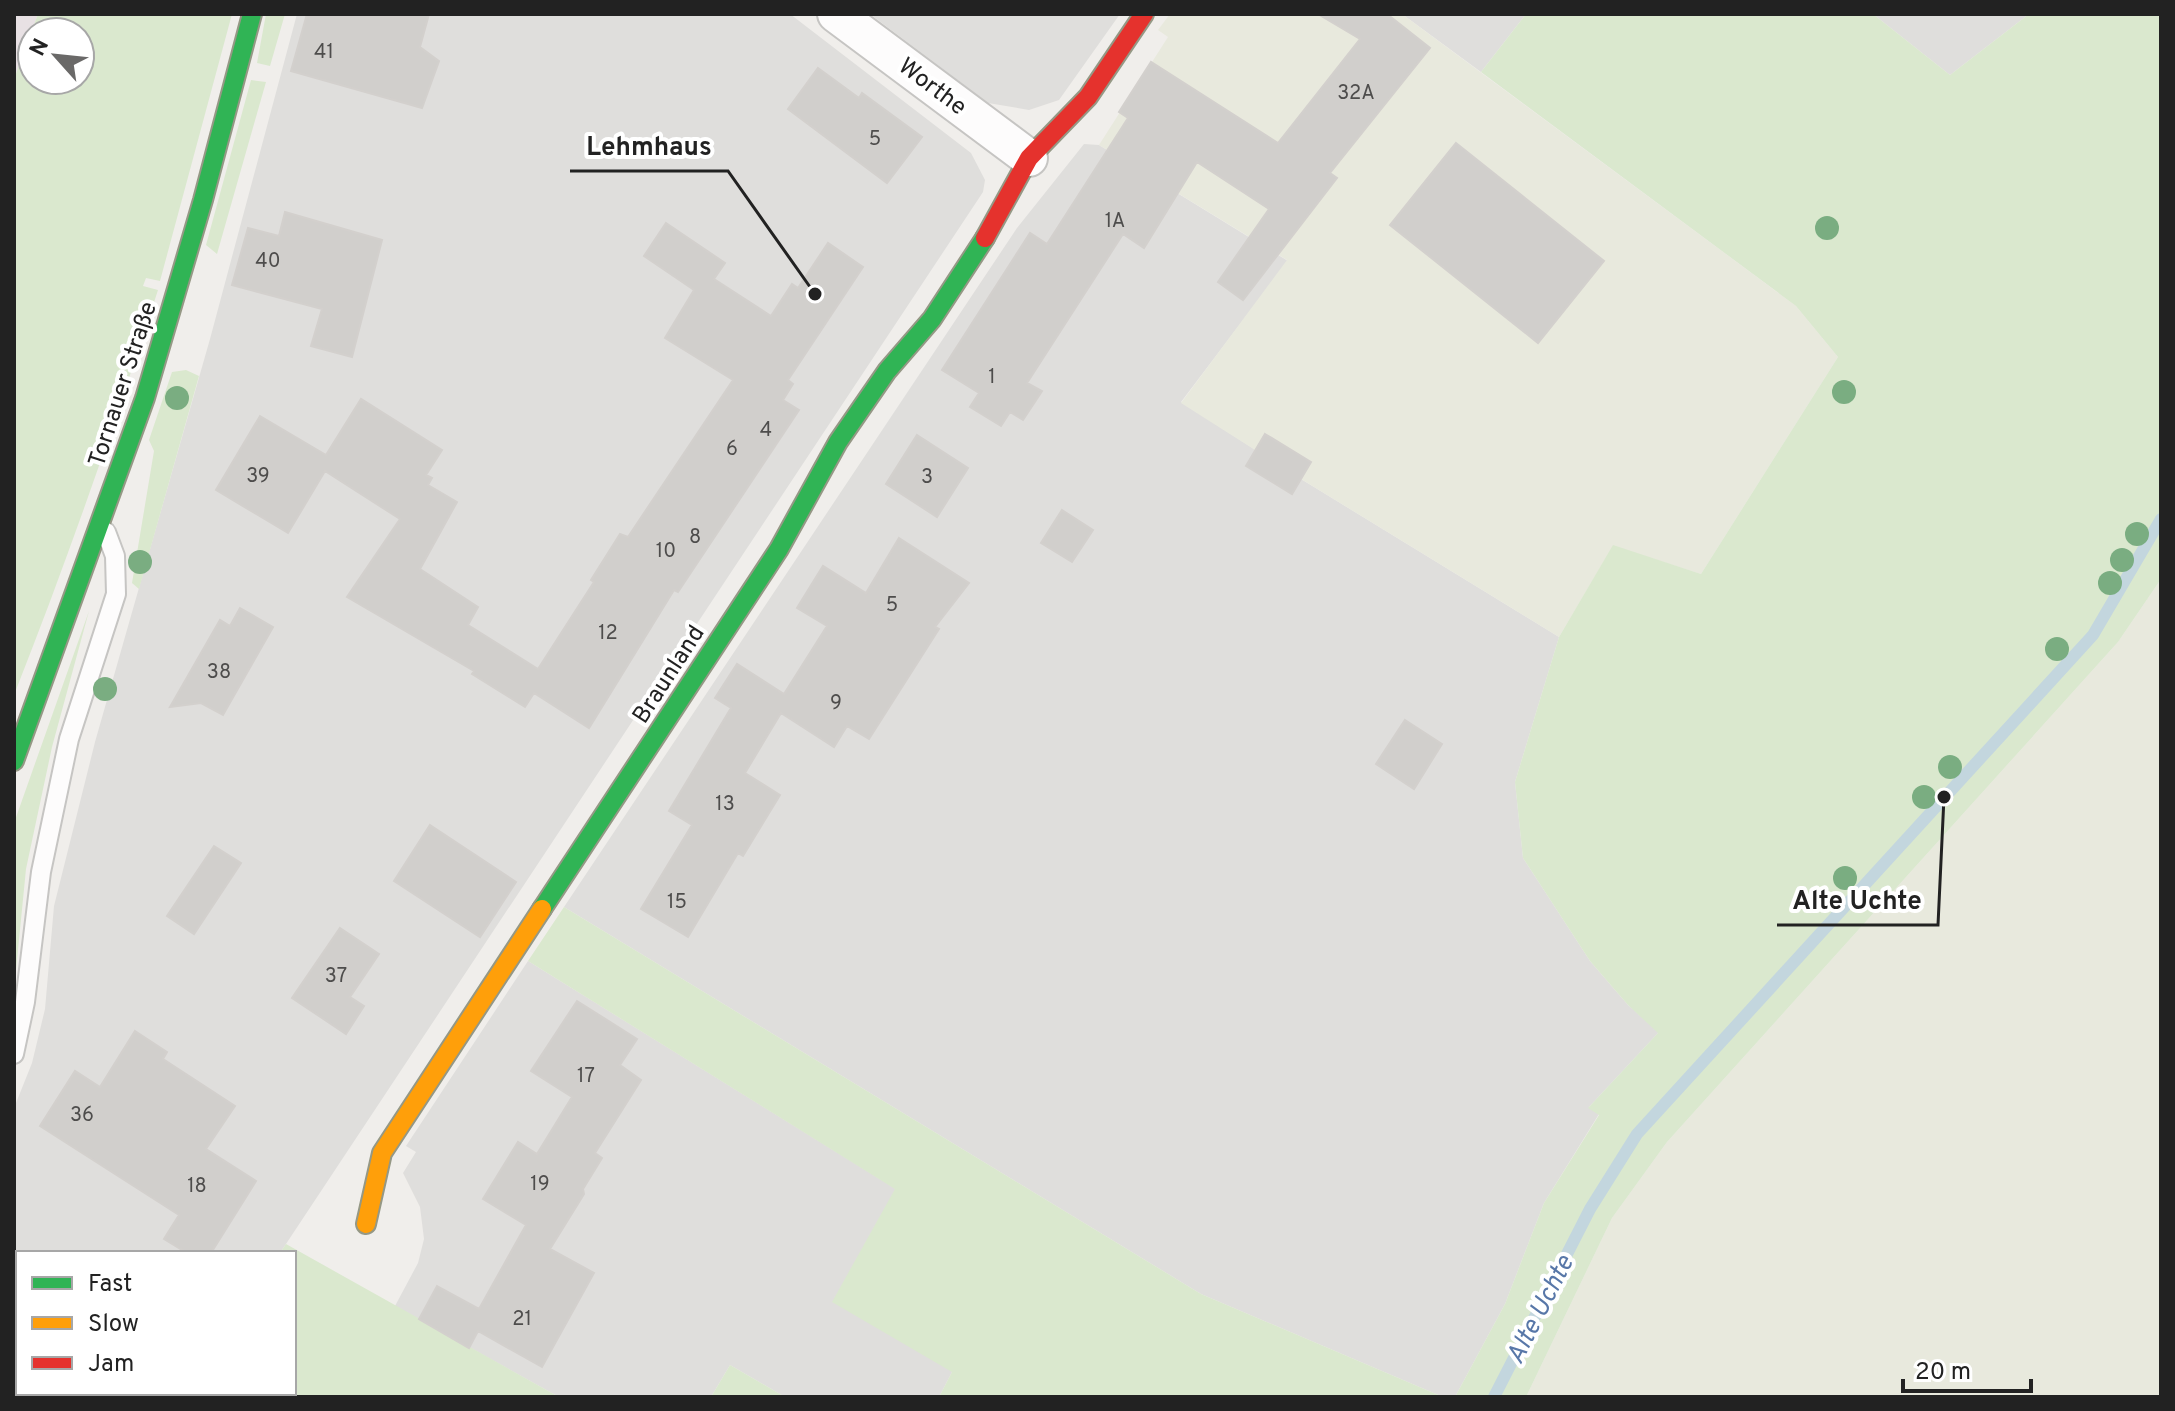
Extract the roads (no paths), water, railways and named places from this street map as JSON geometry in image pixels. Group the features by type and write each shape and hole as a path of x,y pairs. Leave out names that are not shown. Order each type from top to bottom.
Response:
{"street":[{"name":"Tornauer Straße","path":"14,761 150,383 252,14"},
{"name":"Worthe","path":"836,14 1029,158"},
{"name":"Braunland","path":"366,1224 382,1153 779,549 838,442 887,371 932,319 997,220 1029,158 1088,97 1144,14"}],"lane":[{"path":"14,1054 25,1002 41,872 69,739 116,594 115,556 102,521"}],"waterway":[{"name":"Alte Uchte","path":"1494,1397 1590,1209 1637,1134 2093,635 2161,519"}],"place":[{"name":"Lehmhaus","path":"815,294"},
{"name":"Alte Uchte","path":"1944,797"}]}
